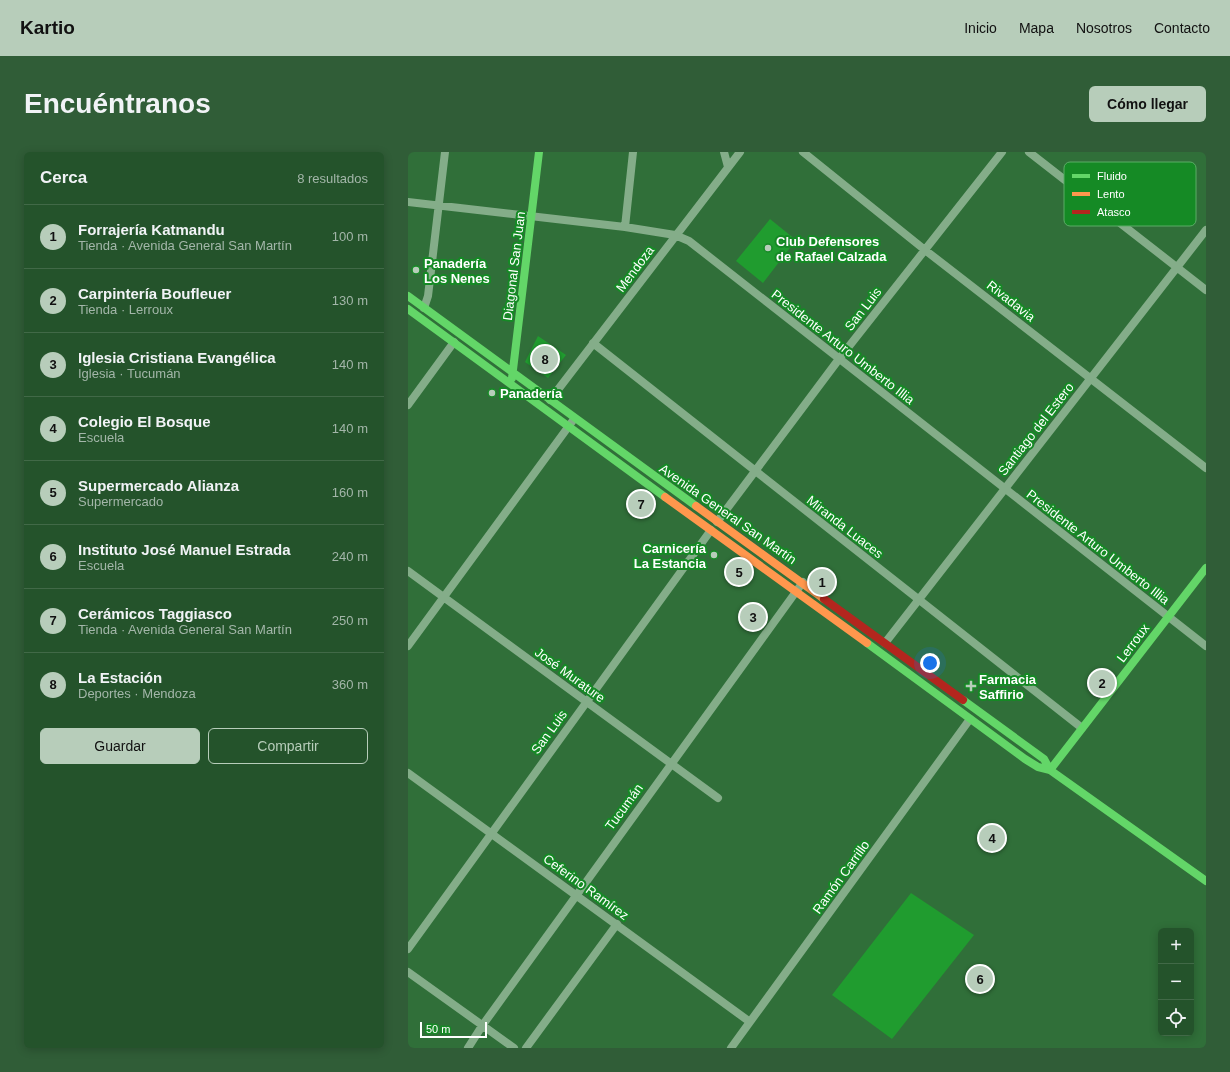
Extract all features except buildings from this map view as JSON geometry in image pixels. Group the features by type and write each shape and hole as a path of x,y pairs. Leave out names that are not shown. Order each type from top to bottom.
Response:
{"main road":[{"name":"Diagonal San Juan","path":"510,382 513,373 539,152"},
{"name":"Avenida General San Martín","path":"408,296 574,419 803,582 1044,759 1050,770"},
{"name":"Avenida General San Martín","path":"408,309 970,719 1038,767 1050,770 1206,881"},
{"name":"Lerroux","path":"1050,770 1206,568"}],"street":[{"path":"424,308 428,296 445,152"},
{"path":"625,228 634,152"},
{"path":"724,152 728,167"},
{"name":"Mendoza","path":"550,400 740,152"},
{"name":"Rivadavia","path":"803,152 926,250 1206,468"},
{"name":"San Luis","path":"717,522 839,359 1002,152"},
{"path":"1029,152 1064,179"},
{"name":"Presidente Arturo Umberto Illia","path":"408,202 625,228 675,235 689,241 1206,646"},
{"path":"1123,226 1206,290"},
{"name":"Santiago del Estero","path":"885,643 917,599 1206,230"},
{"path":"408,405 454,342"},
{"name":"Miranda Luaces","path":"593,343 1082,728"},
{"path":"408,646 574,419"},
{"name":"San Luis","path":"408,949 711,530"},
{"name":"José Murature","path":"408,571 718,798"},
{"name":"Tucumán","path":"468,1048 576,894 803,582"},
{"name":"Ramón Carrillo","path":"731,1048 970,719"},
{"name":"Ceferino Ramírez","path":"408,773 750,1022"},
{"path":"526,1048 617,924"},
{"path":"408,972 514,1048"}],"green space":[{"name":"Club Defensores de Rafael Calzada","path":"770,219 796,240 763,283 736,261"},
{"path":"538,336 566,355 548,378 525,362"},
{"path":"911,893 974,935 892,1039 832,995"}],"traffic: fast":[{"path":"512,378 539,152"},
{"path":"408,296 696,506"},
{"path":"408,309 665,497"},
{"path":"1050,770 1206,568"},
{"path":"867,643 1025,759 1038,767 1050,770 1206,881"},
{"path":"963,700 1044,759 1050,770"}],"traffic: slow":[{"path":"665,497 867,643"},
{"path":"696,506 824,599"}],"traffic: jam":[{"path":"824,599 963,700"}],"place":[{"name":"Club Defensores de Rafael Calzada","path":"768,248"},
{"name":"Panadería Los Nenes","path":"416,270"},
{"name":"La Estación","path":"545,359"},
{"name":"Panadería","path":"492,393"},
{"name":"Cerámicos Taggiasco","path":"641,504"},
{"name":"Carnicería La Estancia","path":"714,555"},
{"name":"Supermercado Alianza","path":"739,572"},
{"name":"Forrajería Katmandu","path":"822,582"},
{"name":"Iglesia Cristiana Evangélica","path":"753,617"},
{"name":"Carpintería Boufleuer","path":"1102,683"},
{"name":"Farmacia Saffirio","path":"971,686"},
{"name":"Colegio El Bosque","path":"992,838"},
{"name":"Instituto José Manuel Estrada","path":"980,979"}]}
